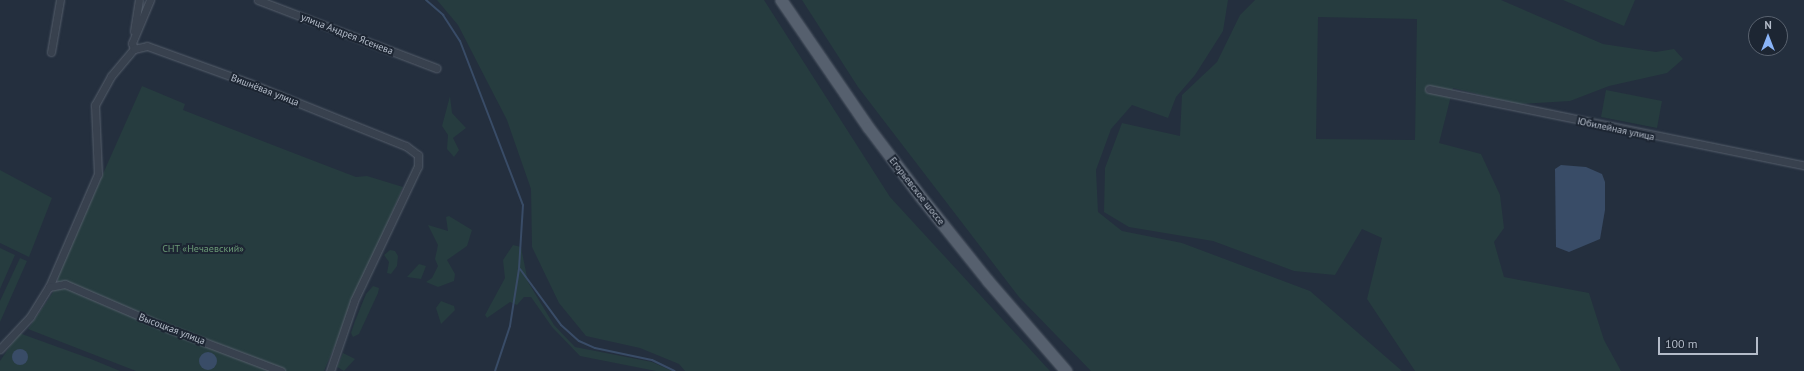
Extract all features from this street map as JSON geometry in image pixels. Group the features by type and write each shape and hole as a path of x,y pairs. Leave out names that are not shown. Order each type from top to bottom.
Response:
{"main road":[{"name":"Егорьевское шоссе","path":"781,0 868,127 920,196 988,281 1066,371"}],"street":[{"path":"51,52 60,0"},
{"path":"133,46 139,0"},
{"path":"0,350 30,317 49,287 98,174 95,105 111,76 133,46 150,0"},
{"name":"улица Андрея Ясенева","path":"258,0 436,68"},
{"name":"Вишнёвая улица","path":"133,46 147,46 249,83 406,146 418,155 418,166 354,301 330,371"},
{"name":"Юбилейная улица","path":"1429,89 1804,165"},
{"name":"Высоцкая улица","path":"49,287 65,284 167,328 280,371"}],"green space":[{"path":"437,0 764,0 890,197 1050,371 685,371 679,364 640,348 586,336 559,303 532,247 531,189 507,120 458,25"},
{"path":"802,0 1228,0 1223,31 1195,75 1176,97 1168,118 1132,105 1111,129 1096,170 1098,212 1122,231 1182,243 1310,291 1402,371 1091,371 1019,297 858,87"},
{"path":"1255,0 1501,0 1603,44 1656,52 1674,49 1683,59 1667,73 1609,86 1570,101 1518,104 1453,88 1439,143 1481,154 1500,195 1504,228 1494,242 1504,277 1589,293 1604,340 1621,371 1415,371 1367,299 1382,238 1362,229 1335,275 1294,271 1213,241 1129,227 1104,212 1105,168 1122,123 1180,136 1182,95 1217,62 1240,15","holes":["1318,17 1417,19 1415,140 1316,139"]},
{"path":"1563,0 1635,0 1624,26"},
{"name":"СНТ «Нечаевский»","path":"142,86 185,104 183,110 296,154 356,177 367,176 403,187 324,371 136,371 28,329 58,285 58,275"},
{"path":"1606,90 1662,101 1657,128 1601,117"},
{"path":"450,96 452,113 466,128 453,138 459,150 454,157 447,149 448,135 442,126"},
{"path":"0,170 52,198 29,257 0,243"},
{"path":"449,216 472,230 467,246 447,260 455,274 454,281 438,287 426,282 432,278 438,266 435,259 438,245 428,225 448,231 446,217"},
{"path":"513,245 521,247 528,282 554,325 575,347 652,362 672,371 656,371 580,356 552,327 531,297 524,297 517,305 510,302 487,318 485,315 505,278 503,260"},
{"path":"0,248 15,255 0,289"},
{"path":"390,250 395,251 398,256 397,266 391,274 387,273 389,262 384,255"},
{"path":"20,258 27,261 0,322 0,301"},
{"path":"419,264 426,266 421,279 407,277"},
{"path":"373,286 379,288 378,293 359,334 353,337 351,333 355,321 366,294"},
{"path":"441,301 454,306 455,310 441,324 436,308"},
{"path":"19,333 120,371 0,371 0,361"},
{"path":"343,353 355,359 344,371 337,367"}],"water":[{"path":"1561,165 1586,167 1602,174 1605,182 1605,210 1600,239 1569,252 1556,247 1555,169"},
{"path":"20,349 27,354 28,357 23,364 20,365 13,360 12,357 17,350"},
{"path":"208,352 214,355 217,361 214,367 208,370 202,367 199,361 202,355"}],"waterway":[{"path":"426,0 443,15 460,41 523,205 519,269 510,326 495,371"},
{"path":"520,269 561,325 579,341 595,348 652,360 675,371"}]}
